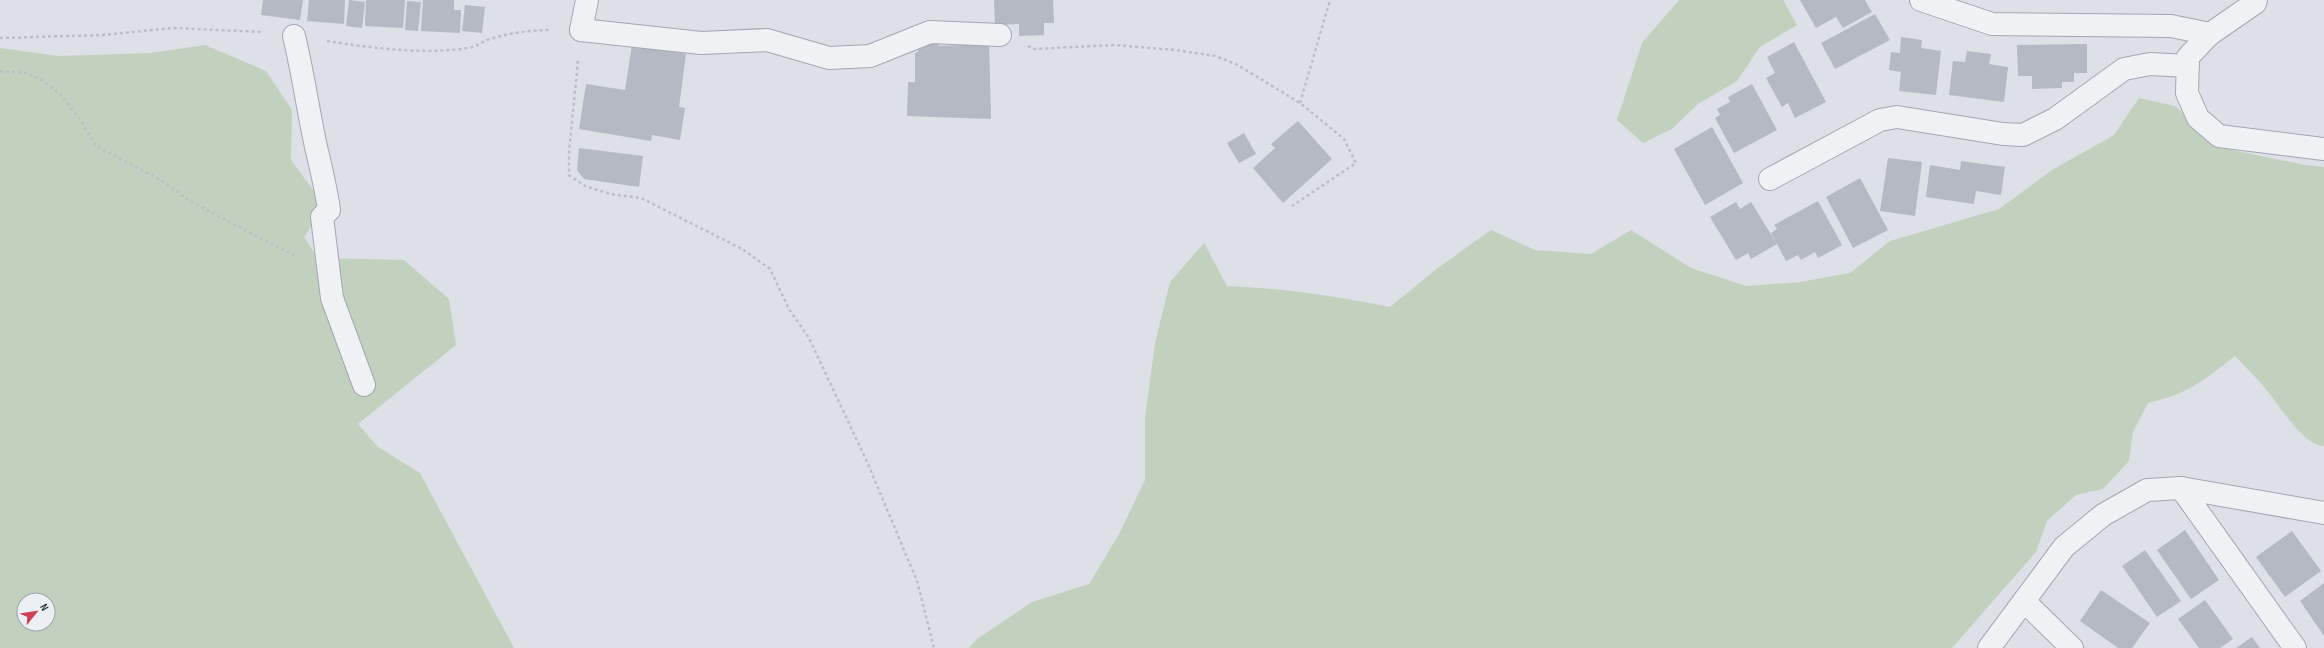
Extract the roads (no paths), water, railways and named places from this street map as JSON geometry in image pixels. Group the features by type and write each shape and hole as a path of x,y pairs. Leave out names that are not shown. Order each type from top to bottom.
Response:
{"street":[{"path":"587,0 581,30 702,43 767,40 829,58 870,56 930,32 1000,35"},
{"path":"1921,0 1992,24 2171,26 2210,34"},
{"path":"2256,0 2255,3 2210,34 2188,57 2187,93 2198,118 2219,136 2324,149"},
{"path":"294,36 325,180 329,210 322,217 332,298 364,385"},
{"path":"1770,179 1880,120 1897,117 2003,134 2023,135 2055,119 2124,69 2150,64 2188,66"},
{"path":"2180,488 2295,648"},
{"path":"1989,648 2064,547 2103,515 2147,490 2180,488 2324,513"},
{"path":"2024,602 2072,648"}]}
